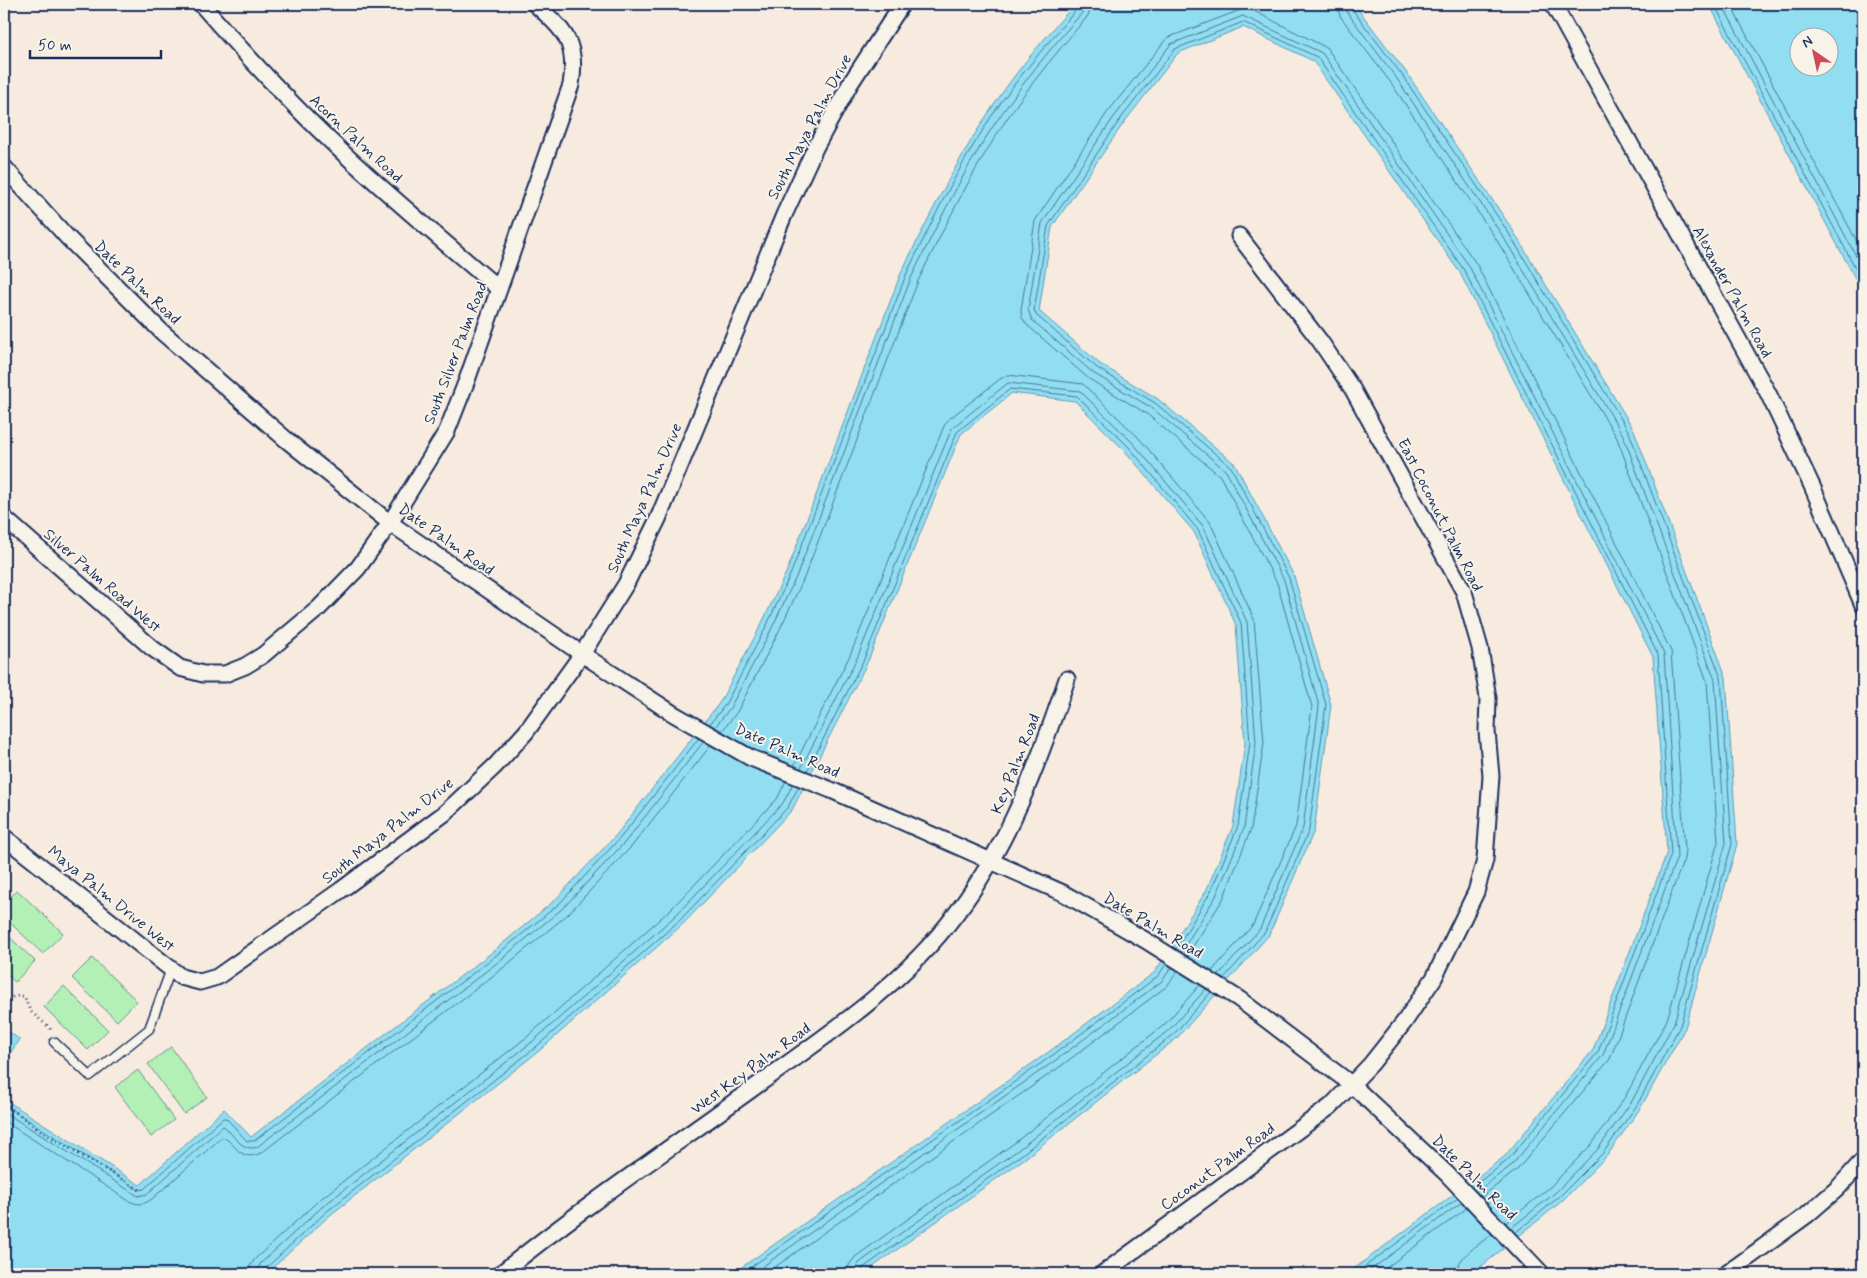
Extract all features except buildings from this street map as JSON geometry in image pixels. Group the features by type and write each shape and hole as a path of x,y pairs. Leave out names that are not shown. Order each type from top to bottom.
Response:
{"street":[{"name":"Acorn Palm Road","path":"201,4 291,102 353,162 499,289"},
{"name":"South Silver Palm Road","path":"180,668 203,674 225,674 245,666 264,654 320,608 358,568 390,523 447,431 467,380 571,85 574,66 571,47 562,30 535,4"},
{"name":"South Maya Palm Drive","path":"200,982 217,977 341,890 445,813 495,766 526,732 582,654 626,584 658,519 784,214 815,148 850,84 902,4"},
{"name":"Alexander Palm Road","path":"1554,4 1768,393 1812,486 1863,605"},
{"name":"Date Palm Road","path":"4,167 67,237 162,332 288,442 390,523 672,713 751,758 831,790 1063,893 1145,940 1239,999 1351,1084 1447,1174 1542,1274"},
{"name":"East Coconut Palm Road","path":"1239,236 1326,349 1353,390 1464,592 1480,648 1488,698 1491,776 1485,860 1476,892 1434,978 1405,1021 1371,1064 1351,1084"},
{"name":"Silver Palm Road West","path":"4,518 152,648 180,668"},
{"name":"Key Palm Road","path":"992,860 1038,764 1067,679"},
{"name":"Maya Palm Drive West","path":"7,843 181,977 200,982"},
{"name":"West Key Palm Road","path":"500,1274 606,1194 846,1022 890,985 955,915 992,860"},
{"name":"Coconut Palm Road","path":"1102,1274 1331,1106 1351,1084"},
{"path":"1726,1274 1807,1215 1838,1188 1863,1160"}],"lane":[{"path":"54,1042 90,1076 149,1029 172,970"}],"path":[{"path":"4,1004 14,996 24,996 30,1011 50,1028 54,1042"},
{"path":"4,1102 39,1130 140,1190"}],"green space":[{"path":"17,890 63,933 43,954 4,917 4,905"},
{"path":"4,932 35,961 15,982 4,972"},
{"path":"92,958 137,1001 117,1021 72,978"},
{"path":"64,986 108,1030 88,1050 44,1007"},
{"path":"171,1047 207,1097 184,1114 148,1064"},
{"path":"138,1070 174,1120 151,1137 115,1087"}],"water":[{"path":"1075,4 1354,4 1406,72 1512,229 1634,430 1726,677 1737,844 1685,1028 1641,1107 1607,1156 1562,1201 1472,1274 1347,1274 1504,1157 1593,1050 1667,852 1653,657 1460,273 1313,61 1243,27 1178,53 1123,124 1052,227 1039,311 1100,364 1158,399 1235,464 1294,576 1331,705 1314,831 1269,935 1177,1038 1024,1159 863,1274 732,1274 1050,1051 1155,972 1206,891 1233,826 1245,743 1236,625 1194,532 1125,451 1075,401 1012,393 961,434 868,661 792,810 683,924 539,1051 329,1216 266,1274 4,1274 4,1099 140,1185 224,1109 251,1137 491,953 555,900 617,834 720,702 787,571 901,273 972,138 1008,84"},
{"path":"1709,4 1863,4 1863,293"},
{"path":"4,1028 20,1040 4,1061"}]}
